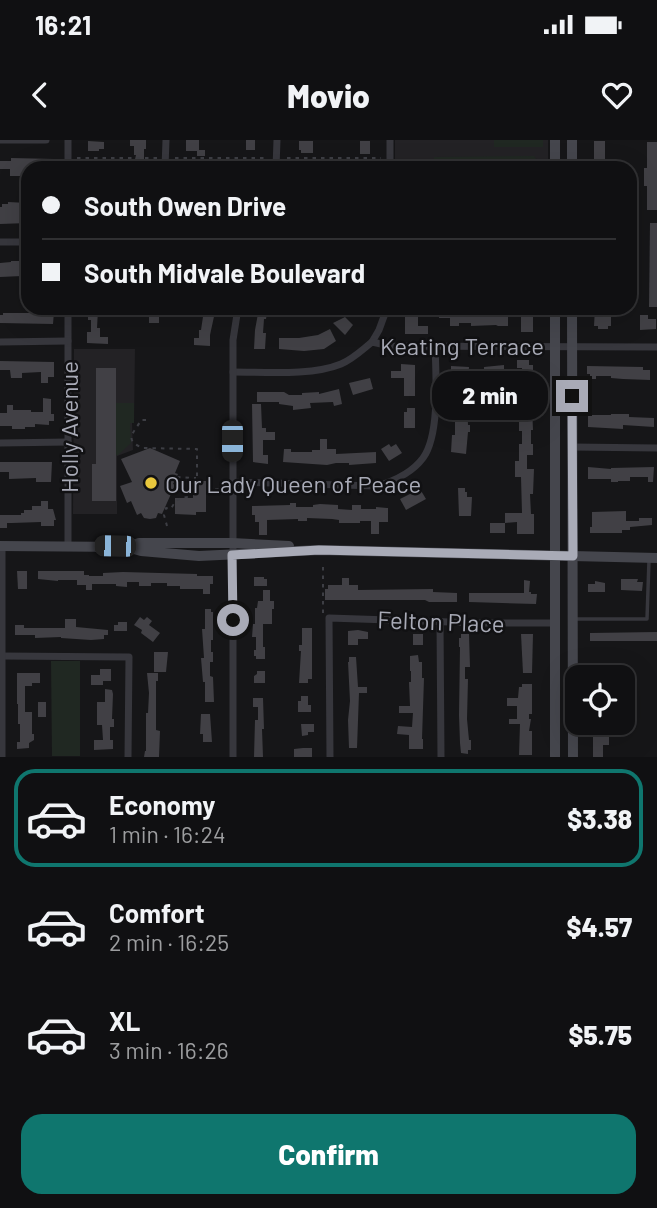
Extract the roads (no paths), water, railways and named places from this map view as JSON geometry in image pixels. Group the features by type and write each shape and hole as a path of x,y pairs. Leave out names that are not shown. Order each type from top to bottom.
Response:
{"main road":[{"path":"555,140 555,161"},
{"path":"572,140 572,161"},
{"path":"555,315 555,757"},
{"path":"572,315 573,757"},
{"path":"1,545 127,547 141,551 199,556 232,549 653,558"}],"street":[{"path":"0,140 46,140"},
{"path":"68,140 68,161"},
{"path":"165,161 166,140"},
{"path":"276,161 277,140"},
{"path":"390,140 390,161"},
{"path":"0,242 21,242"},
{"name":"Holly Avenue","path":"68,315 68,545"},
{"path":"233,757 233,340 237,315"},
{"path":"372,342 384,315"},
{"path":"0,342 68,341"},
{"name":"Keating Terrace","path":"233,372 325,369 350,360 372,342 390,346 657,347"},
{"path":"233,482 377,486 394,481 409,471 423,458 432,438 436,384 435,346"},
{"path":"0,443 68,442"},
{"path":"572,447 657,448"},
{"path":"1,545 2,757"},
{"name":"Felton Place","path":"330,757 329,618 554,623"},
{"path":"440,621 441,757"},
{"path":"2,656 129,657 128,757"}],"lane":[{"path":"572,619 648,619 653,558"}],"place":[{"name":"Our Lady Queen of Peace","path":"151,483"}]}
